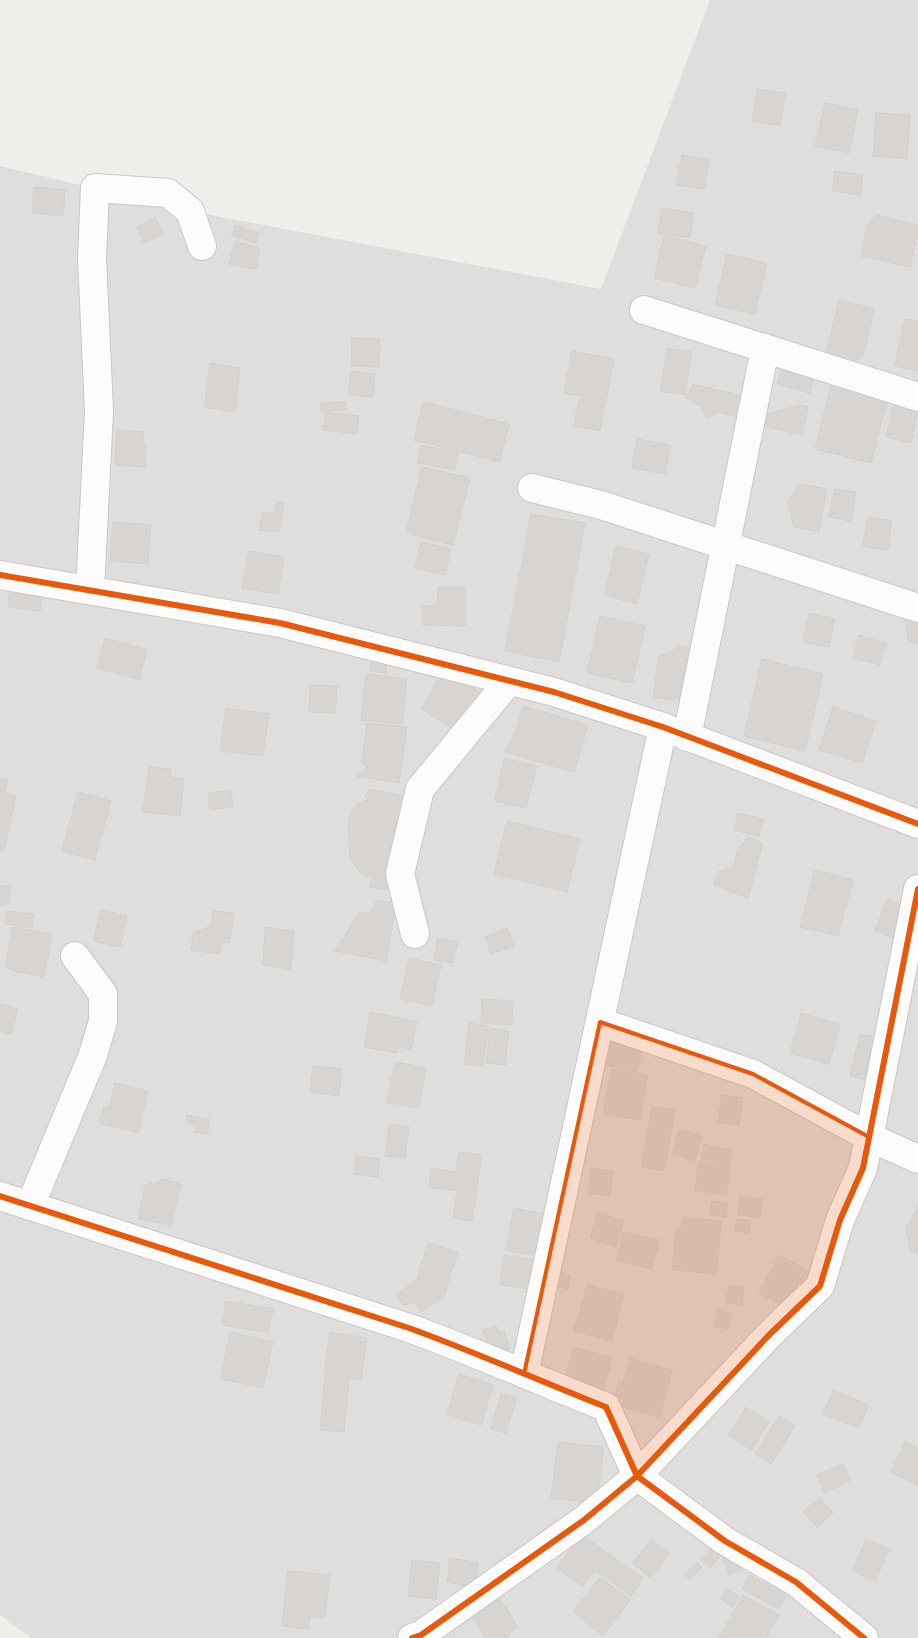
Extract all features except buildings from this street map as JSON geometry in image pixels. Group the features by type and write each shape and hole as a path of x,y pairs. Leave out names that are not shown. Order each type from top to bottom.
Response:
{"street":[{"path":"90,590 99,411 92,258 95,188 168,193 190,211 202,246"},
{"path":"644,310 918,397"},
{"path":"524,1374 600,1022 675,732 727,545 765,348"},
{"path":"532,488 601,505 918,608"},
{"path":"0,575 280,623 554,692 675,732 918,824"},
{"path":"415,934 400,874 420,789 508,680"},
{"path":"412,1638 421,1635 584,1520 637,1476 768,1336 820,1286 840,1220 863,1168 918,889"},
{"path":"30,1206 93,1054 103,1021 103,994 75,956"},
{"path":"600,1022 752,1074 869,1137 918,1159"},
{"path":"0,1196 408,1328 467,1349 606,1407 637,1476 725,1541 796,1582 864,1638"}],"highlighted area":[{"path":"600,1022 753,1074 869,1137 863,1168 840,1220 820,1286 768,1336 637,1476 606,1407 524,1374"}],"shaded area":[{"path":"710,0 918,0 918,1638 31,1638 0,1615 0,166 190,211 601,289"}],"cycle path":[{"path":"0,575 280,623 554,692 663,727 918,824"},
{"path":"412,1638 421,1635 584,1520 637,1476 768,1336 820,1286 840,1220 863,1168 918,889"},
{"path":"0,1196 409,1328 606,1407 637,1476 725,1541 796,1582 864,1638"}]}
